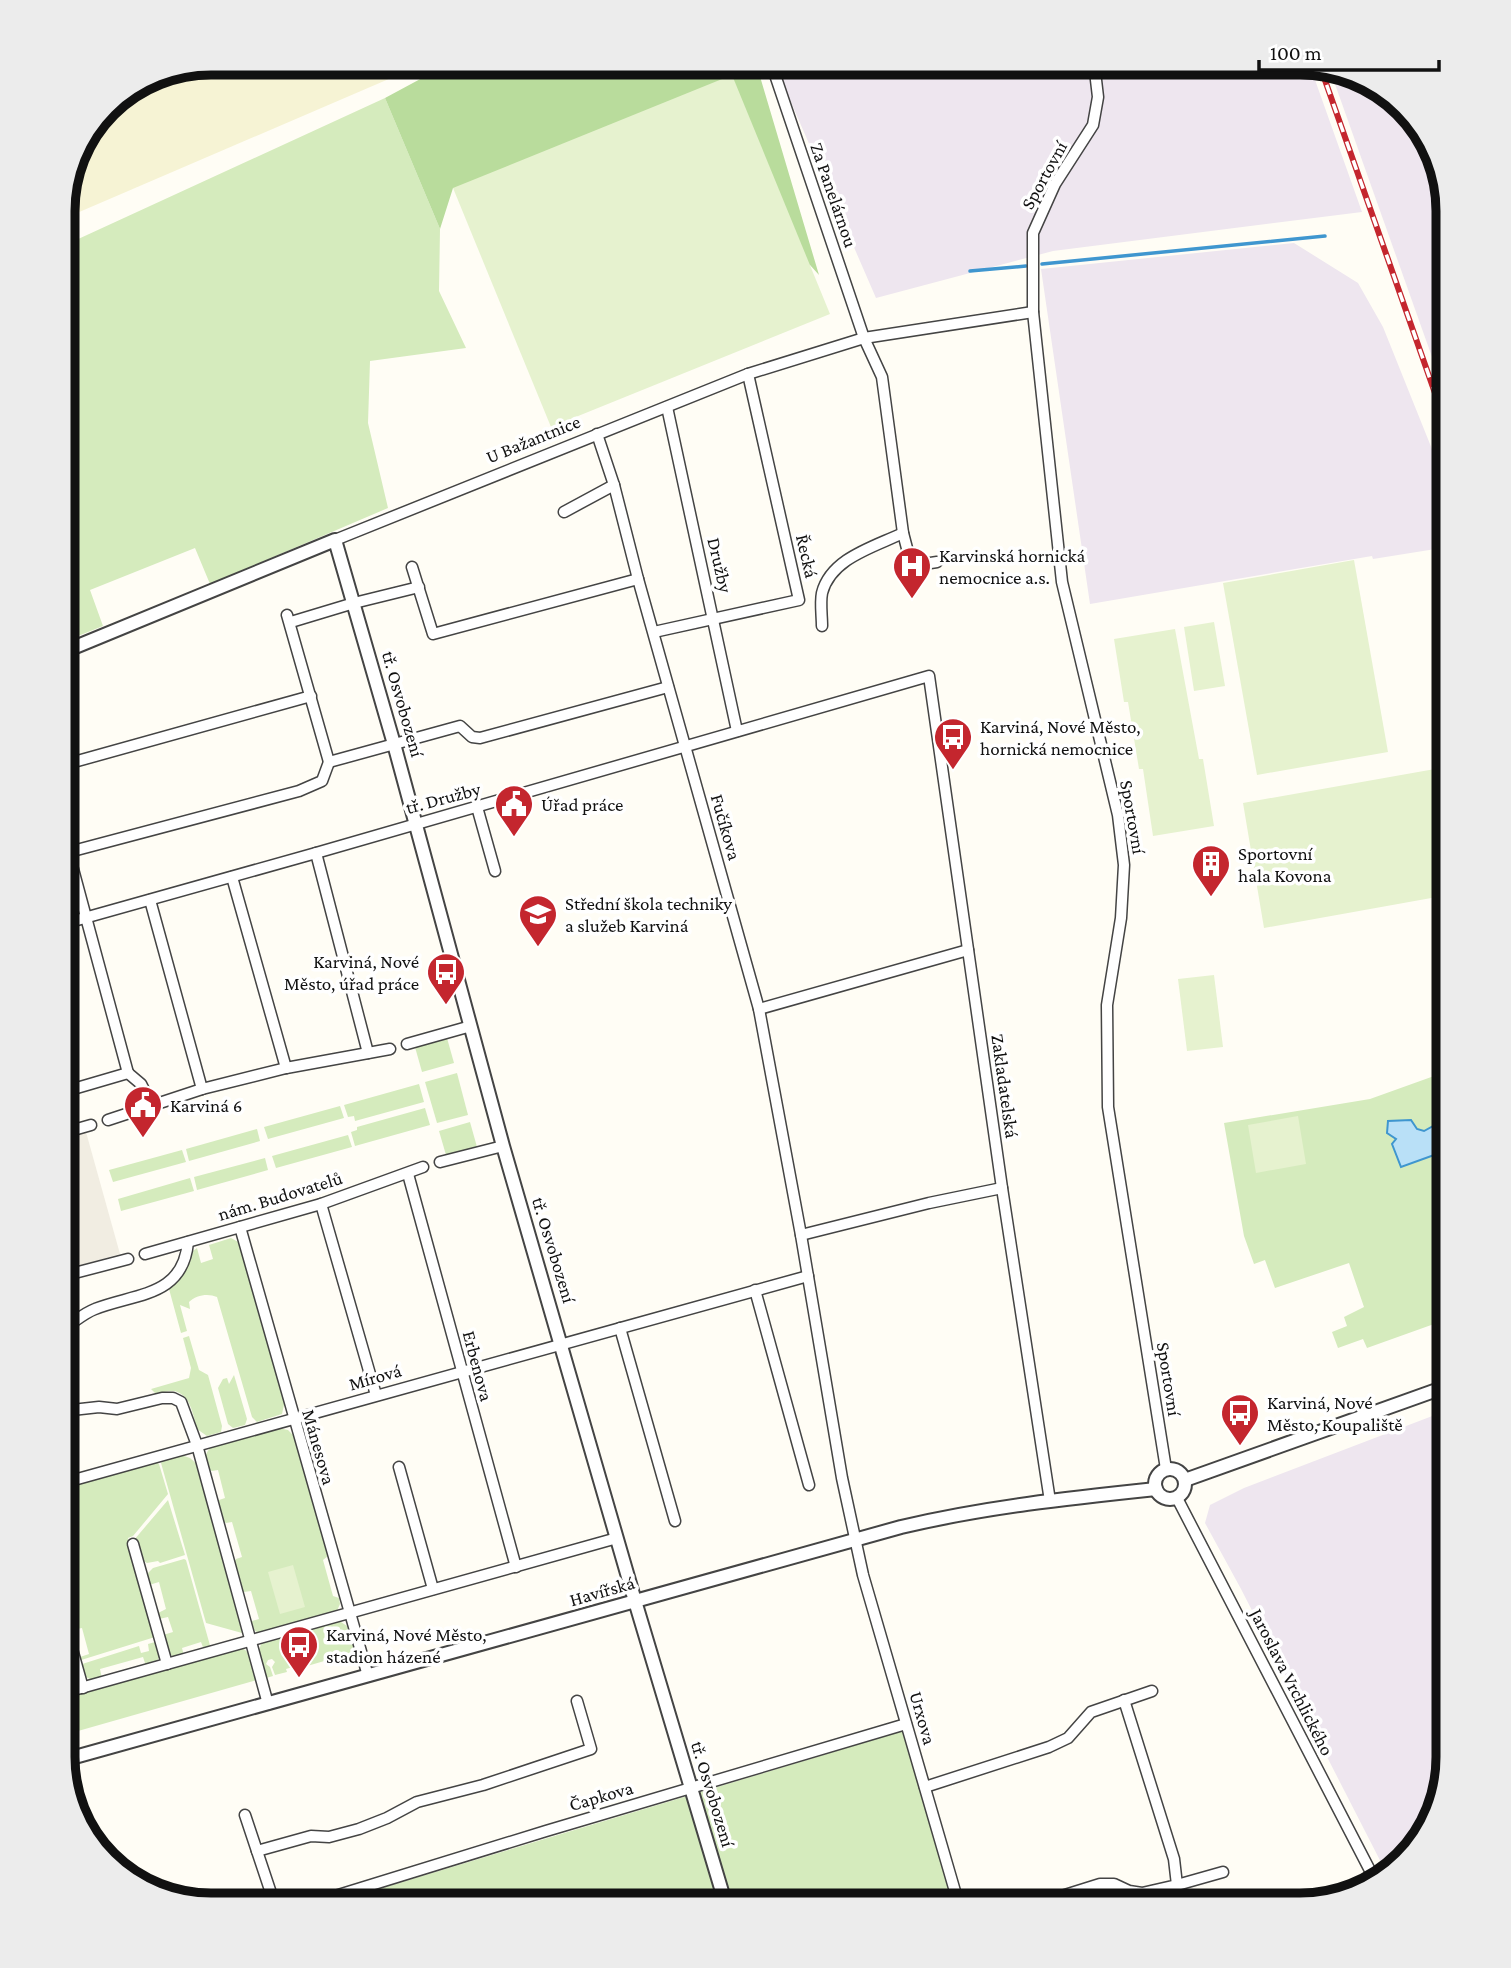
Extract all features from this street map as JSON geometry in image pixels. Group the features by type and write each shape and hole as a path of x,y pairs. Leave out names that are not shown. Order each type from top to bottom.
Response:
{"street":[{"name":"Za Panelárnou","path":"775,76 864,338"},
{"name":"Sportovní","path":"1096,76 1098,97 1093,125 1055,184 1033,233 1032,312 1062,582 1118,815 1124,865 1121,918 1107,1005 1108,1107 1166,1469"},
{"name":"U Bažantnice","path":"76,647 748,374 864,338 1032,312"},
{"path":"864,338 882,377 909,556 924,564 937,562"},
{"name":"Řecká","path":"654,632 799,600 748,374"},
{"name":"Družby","path":"667,407 737,731"},
{"name":"Fučíkova","path":"597,434 614,485 759,1009 842,1478 856,1539"},
{"path":"564,512 614,485"},
{"path":"822,626 822,595 829,574 839,564 904,533"},
{"name":"tř. Osvobození","path":"335,540 394,744 503,1146 722,1893"},
{"path":"412,567 433,635 638,579"},
{"path":"76,850 299,791 321,781 329,762 289,618 419,587"},
{"name":"tř. Družby","path":"76,921 929,677"},
{"name":"Zakladatelská","path":"929,677 1002,1188 1050,1500"},
{"path":"329,762 460,726 472,737 480,738 668,687"},
{"path":"76,761 311,696"},
{"path":"477,807 495,871"},
{"path":"316,853 368,1053"},
{"path":"76,877 128,1073 141,1084 152,1106"},
{"path":"232,877 286,1068"},
{"path":"150,900 202,1089"},
{"path":"759,1009 968,950"},
{"path":"407,1044 471,1026"},
{"path":"108,1120 202,1089 286,1068 390,1049"},
{"path":"75,1088 128,1073"},
{"path":"75,1129 91,1125"},
{"path":"440,1162 503,1146"},
{"name":"nám. Budovatelů","path":"145,1254 321,1204 423,1167"},
{"name":"Erbenova","path":"408,1174 516,1567"},
{"path":"801,1235 1002,1188"},
{"path":"321,1204 376,1395"},
{"name":"Mánesova","path":"240,1227 368,1676"},
{"path":"75,1321 92,1310 160,1289 177,1276 186,1259 188,1242"},
{"path":"75,1273 128,1259"},
{"path":"562,1343 808,1276"},
{"path":"755,1290 810,1485"},
{"path":"620,1328 675,1521"},
{"name":"Mírová","path":"75,1477 197,1446 562,1343"},
{"path":"1185,1480 1436,1390"},
{"path":"75,1409 117,1409 162,1398 173,1398 181,1402 197,1446 268,1704"},
{"path":"399,1466 433,1589"},
{"path":"1166,1469 1176,1470 1185,1480 1184,1491 1177,1497 1162,1497 1156,1489 1155,1479 1166,1469"},
{"name":"Havířská","path":"75,1753 268,1704 856,1539 955,1514 1050,1500 1156,1489"},
{"name":"Jaroslava Vrchlického","path":"1177,1497 1371,1873"},
{"path":"75,1690 617,1538"},
{"name":"Urxova","path":"856,1539 863,1575 956,1893"},
{"path":"133,1544 167,1664"},
{"path":"75,1660 83,1688"},
{"path":"925,1787 1049,1747 1068,1738 1091,1713 1152,1691"},
{"path":"1125,1700 1174,1859 1177,1885"},
{"path":"257,1851 311,1836 329,1837 359,1829 417,1802 482,1785 591,1749 577,1701"},
{"name":"Čapkova","path":"345,1893 906,1724"},
{"path":"245,1815 271,1893"},
{"path":"1146,1893 1223,1872"},
{"path":"1071,1893 1100,1884 1114,1884 1138,1893"}],"shaded area":[{"path":"211,75 398,75 76,213 76,194 82,168 98,136 128,103 151,89 176,80"},
{"path":"779,76 1314,76 1362,212 1053,251 876,298"},
{"path":"1333,80 1368,93 1396,115 1413,136 1429,168 1436,211 1436,368"},
{"path":"1294,243 1358,283 1383,327 1436,459 1436,549 1373,559 1372,556 1090,604 1041,269"},
{"path":"86,1132 120,1254 75,1267 75,1135"},
{"path":"1436,1415 1435,1774 1422,1817 1402,1846 1382,1864 1205,1523 1210,1505 1244,1488"}],"green space":[{"path":"427,75 760,75 819,275 810,265 453,188 440,229 385,98"},
{"path":"732,75 830,314 551,427 453,188"},
{"path":"385,98 440,229 439,291 466,348 370,361 368,423 388,508 210,584 195,548 90,590 103,626 76,637 76,240"},
{"path":"1354,560 1388,752 1257,775 1223,583"},
{"path":"1214,622 1225,686 1194,691 1184,627"},
{"path":"1175,629 1199,759 1203,759 1214,826 1153,836 1143,769 1139,769 1128,702 1124,702 1114,639"},
{"path":"1435,769 1436,897 1264,928 1243,803"},
{"path":"1214,975 1223,1047 1187,1051 1178,979"},
{"path":"447,1038 454,1063 422,1072 415,1047"},
{"path":"457,1073 468,1115 437,1123 425,1082"},
{"path":"1436,1075 1436,1323 1367,1348 1363,1339 1338,1348 1332,1332 1347,1326 1344,1317 1364,1307 1349,1263 1275,1288 1265,1260 1254,1264 1244,1236 1224,1123 1370,1099"},
{"path":"419,1084 424,1102 355,1121 354,1116 348,1117 344,1105"},
{"path":"340,1106 344,1118 268,1139 264,1127"},
{"path":"425,1108 430,1125 355,1146 351,1132 357,1130 357,1127"},
{"path":"1298,1116 1306,1164 1256,1173 1248,1125"},
{"path":"470,1122 477,1147 446,1155 439,1131"},
{"path":"257,1129 260,1141 189,1161 186,1149"},
{"path":"348,1135 352,1147 276,1168 272,1156"},
{"path":"182,1150 186,1162 113,1182 109,1170"},
{"path":"265,1158 268,1170 197,1190 194,1177"},
{"path":"190,1178 194,1191 121,1211 118,1199"},
{"path":"231,1238 240,1243 285,1400 282,1414 257,1422 252,1417 217,1297 199,1296 189,1302 190,1309 180,1305 187,1331 181,1333 169,1289 186,1269 193,1251 197,1248 201,1263 213,1259 209,1245"},
{"path":"189,1336 199,1370 208,1375 222,1426 221,1432 207,1436 197,1429 184,1396 173,1391 155,1393 151,1389 189,1378 191,1368 183,1338"},
{"path":"234,1375 247,1419 245,1425 233,1428 228,1424 218,1388 223,1379 227,1378 229,1384"},
{"path":"278,1428 288,1430 295,1437 328,1556 323,1560 333,1596 339,1598 340,1604 336,1613 259,1634 251,1627 252,1621 259,1619 251,1591 241,1590 233,1564 236,1559 242,1557 232,1522 221,1520 217,1505 219,1500 225,1498 218,1470 207,1469 206,1456 213,1446"},
{"path":"181,1455 198,1465 242,1633 206,1623 161,1463"},
{"path":"156,1462 159,1464 168,1494 133,1536 128,1538 155,1637 78,1661 80,1657 89,1654 82,1628 75,1629 75,1485"},
{"path":"168,1500 185,1555 160,1563 147,1563 142,1560 134,1540"},
{"path":"184,1559 211,1649 204,1650 201,1642 182,1648 184,1656 175,1657 168,1654 163,1635 173,1632 168,1617 159,1619 156,1614 166,1609 159,1582 149,1585 146,1575 153,1568"},
{"path":"293,1565 305,1607 280,1614 268,1572"},
{"path":"338,1620 347,1626 355,1652 297,1669 296,1666 275,1675 272,1667 275,1662 268,1660 266,1664 273,1676 266,1678 258,1652 262,1642 293,1631 296,1640 304,1638 302,1629"},
{"path":"155,1642 160,1656 156,1662 146,1666 143,1657 100,1669 102,1679 90,1679 79,1665 139,1646 141,1653 149,1651 148,1644"},
{"path":"241,1647 249,1653 257,1680 75,1732 75,1694"},
{"path":"903,1731 950,1893 366,1893"}],"water":[{"path":"1436,1119 1436,1154 1401,1167 1392,1144 1396,1139 1387,1133 1388,1121 1411,1120 1417,1129 1424,1131 1433,1126"}],"waterway":[{"path":"1042,264 1325,236"},
{"path":"970,271 1026,266"}],"railway":[{"path":"1324,78 1436,396"}],"place":[{"name":"Karvinská hornická nemocnice a.s.","path":"912,600"},
{"name":"Karviná, Nové Město, hornická nemocnice","path":"953,771"},
{"name":"Úřad práce","path":"514,838"},
{"name":"Sportovní hala Kovona","path":"1211,898"},
{"name":"Střední škola techniky a služeb Karviná","path":"538,948"},
{"name":"Karviná, Nové Město, úřad práce","path":"446,1006"},
{"name":"Karviná 6","path":"143,1139"},
{"name":"Karviná, Nové Město, Koupaliště","path":"1240,1447"},
{"name":"Karviná, Nové Město, stadion házené","path":"299,1679"}]}
